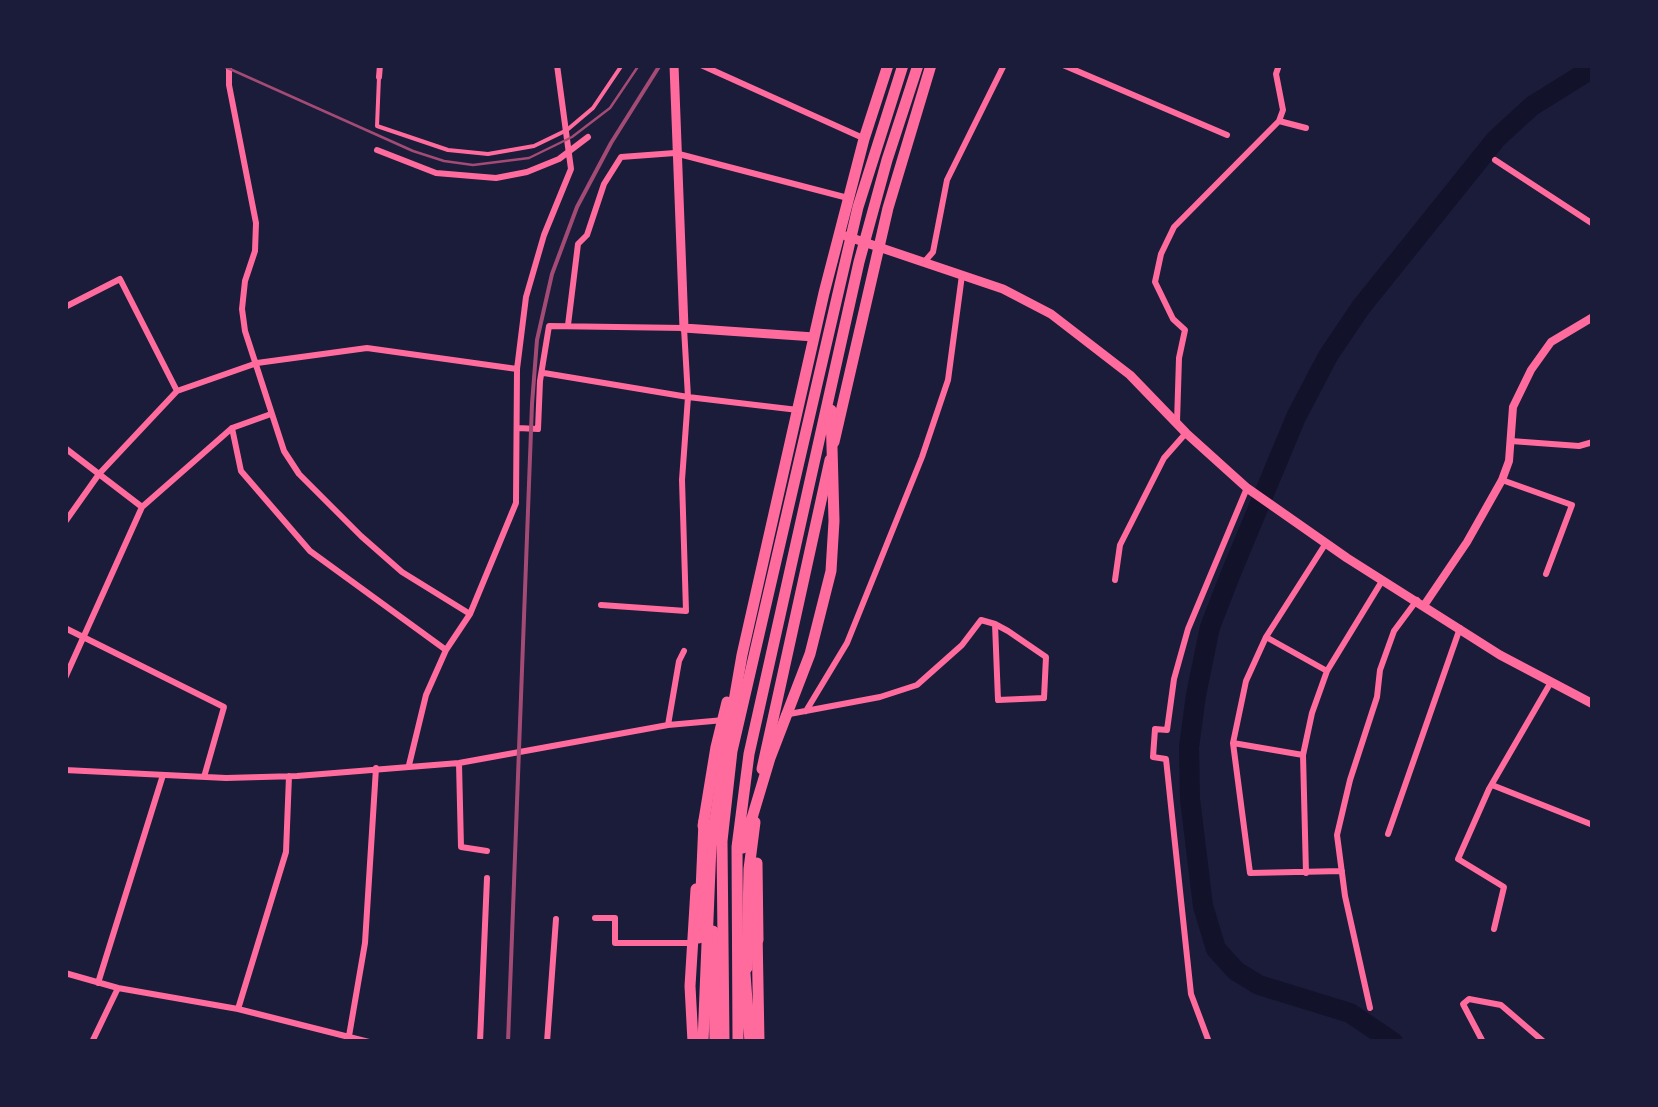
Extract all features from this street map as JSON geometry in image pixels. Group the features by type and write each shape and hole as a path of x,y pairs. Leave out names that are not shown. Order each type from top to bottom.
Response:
{"highway":[{"path":"694,1042 692,943 704,821 839,234 888,65"},
{"path":"724,1042 722,841 732,751 858,207 903,65"},
{"path":"738,1042 736,891 740,816 752,738 872,211 918,65"},
{"path":"748,1042 750,869 758,790 884,247 931,65"},
{"path":"736,891 756,802 810,654 830,571 834,522 830,424 836,366"},
{"path":"708,1042 716,797 746,686"},
{"path":"762,1042 757,859 773,715"},
{"path":"708,1042 714,844 726,720"},
{"path":"748,1042 742,890 756,802"},
{"path":"704,821 699,942 708,1042"}],"main road":[{"path":"674,65 684,328 814,338"},
{"path":"839,234 1004,289 1052,314 1130,374 1246,488 1382,580 1593,704"}],"street":[{"path":"229,65 256,223 255,251 245,281 242,309 284,451 298,474 330,507 402,572 470,614"},
{"path":"379,77 380,65"},
{"path":"409,765 426,694 446,650 470,614 516,502 517,369 526,298 533,266 571,169 557,65"},
{"path":"702,65 864,139"},
{"path":"922,259 933,252 947,180 1004,65"},
{"path":"1063,65 1227,135"},
{"path":"1177,423 1179,358 1186,330 1173,318 1155,282 1161,254 1174,227 1279,121 1283,110 1276,74 1279,65"},
{"path":"1279,121 1306,128"},
{"path":"377,150 436,173 482,178 513,176 570,153 588,137"},
{"path":"568,325 578,244 587,235 604,184 621,157 676,153 848,198"},
{"path":"1495,160 1593,224"},
{"path":"806,712 847,643 922,457 948,380 962,274"},
{"path":"65,307 120,278 178,391"},
{"path":"1370,1008 1344,896 1336,835 1385,657 1394,632 1467,542 1502,480 1509,460 1514,407 1532,370 1554,340 1593,316"},
{"path":"518,428 538,429 540,381 549,326 684,328 688,397 682,480 686,612 601,605"},
{"path":"65,522 99,474 178,391 256,363 367,348 517,369"},
{"path":"544,373 798,410"},
{"path":"65,678 142,507 232,428 272,414"},
{"path":"232,428 241,471 310,551 446,650"},
{"path":"1115,580 1120,545 1164,458 1186,433"},
{"path":"1511,441 1580,446 1593,442"},
{"path":"65,448 142,507"},
{"path":"1502,480 1572,505 1546,574"},
{"path":"1208,1042 1191,994 1166,760 1153,756 1156,729 1167,730 1174,679 1188,629 1246,488"},
{"path":"1326,543 1266,636 1246,681 1233,743 1250,873 1342,871"},
{"path":"1306,873 1303,755 1327,671 1382,580"},
{"path":"773,715 790,716 917,686 962,645 977,622 995,624 1046,658 1044,698 998,700 995,624"},
{"path":"65,628 224,707 204,776"},
{"path":"1388,834 1460,628"},
{"path":"1266,636 1327,671"},
{"path":"668,725 684,650"},
{"path":"1494,930 1504,887 1458,859 1492,785 1550,682"},
{"path":"65,770 289,776 460,763 668,725 726,720"},
{"path":"1233,743 1303,755"},
{"path":"460,763 460,848 487,850"},
{"path":"350,1036 366,943 376,768"},
{"path":"98,983 162,775"},
{"path":"238,1010 286,852 289,776"},
{"path":"1492,785 1593,825"},
{"path":"480,1042 486,878"},
{"path":"595,918 615,918 614,943 692,943"},
{"path":"547,1042 556,920"},
{"path":"65,973 369,1042"},
{"path":"92,1042 118,988"},
{"path":"1484,1042 1463,1004 1468,999 1501,1006 1544,1042"}],"lane":[{"path":"379,77 377,126 448,150 488,154 534,146 567,130 593,108 622,65"}],"waterway":[{"path":"1393,1042 1350,1013 1259,985 1236,971 1216,949 1203,906 1190,799 1189,747 1196,695 1210,627 1231,573 1296,417 1328,356 1361,307 1496,139 1532,106 1593,68"}],"tram line":[{"path":"221,65 413,151 473,165 529,158 572,137 610,108 639,65"}],"railway":[{"path":"508,1042 537,340 552,274 577,207 660,65"}]}
